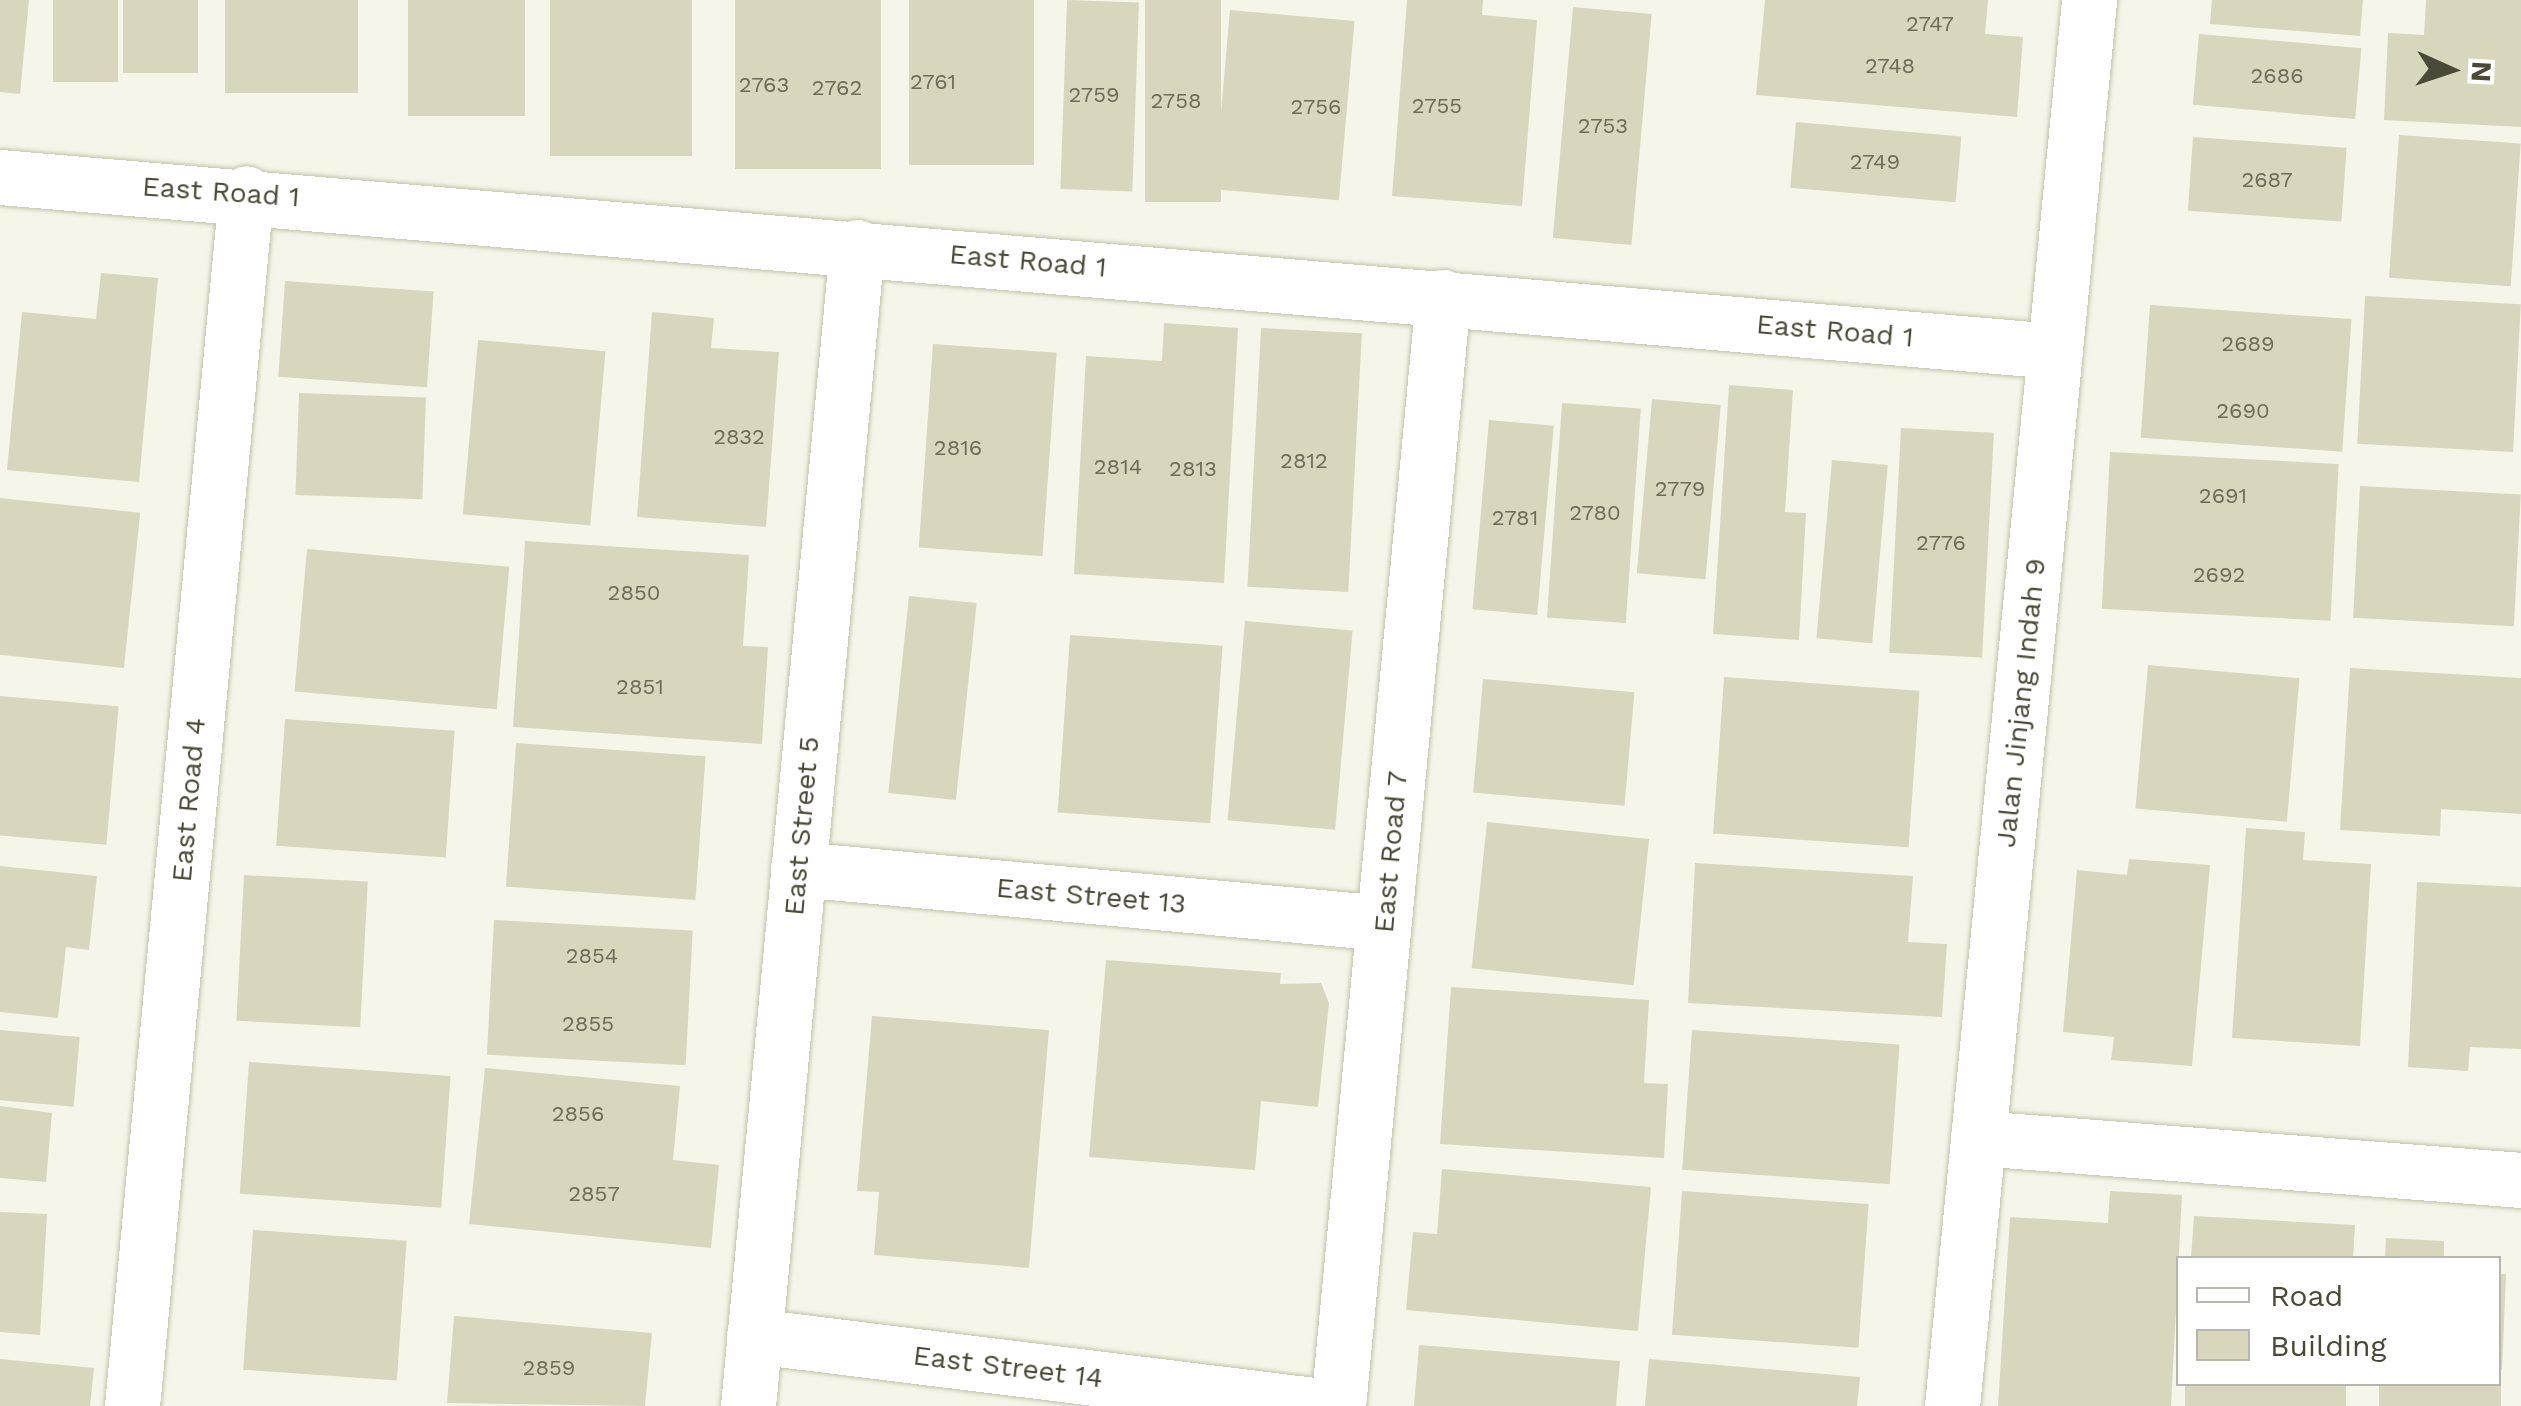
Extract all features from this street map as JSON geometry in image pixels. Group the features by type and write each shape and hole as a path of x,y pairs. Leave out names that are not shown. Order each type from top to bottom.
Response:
{"street":[{"name":"Jalan Jinjang Indah 9","path":"1952,1406 2089,0"},
{"name":"East Road 1","path":"0,177 246,193 2055,351"},
{"name":"East Road 4","path":"132,1406 246,193"},
{"name":"East Street 5","path":"748,1406 858,247"},
{"name":"East Road 7","path":"1338,1406 1442,297"},
{"name":"East Street 13","path":"798,870 1384,923"},
{"path":"1978,1138 2521,1180"},
{"name":"East Street 14","path":"754,1336 1322,1406"}],"building":[{"path":"0,0 29,0 20,94 0,92"},
{"path":"53,0 118,0 118,82 53,82"},
{"path":"123,0 198,0 198,73 123,73"},
{"path":"225,0 358,0 358,93 225,93"},
{"path":"408,0 525,0 525,116 408,116"},
{"path":"550,0 692,0 692,156 550,156"},
{"path":"735,0 881,0 881,169 735,169"},
{"path":"909,0 1034,0 1034,165 909,165"},
{"path":"1067,0 1139,3 1132,191 1060,189"},
{"path":"1145,0 1221,0 1221,202 1145,202"},
{"path":"1407,0 1483,0 1482,15 1537,20 1522,206 1392,196"},
{"path":"1765,0 1988,0 1985,34 2023,37 2017,117 1756,95"},
{"path":"2212,0 2363,0 2360,36 2210,24"},
{"path":"2426,0 2521,0 2521,127 2384,120 2388,33 2424,35"},
{"path":"1573,7 1652,14 1631,245 1553,238"},
{"path":"1230,10 1355,21 1339,200 1214,189"},
{"path":"2199,34 2361,48 2355,119 2193,105"},
{"path":"1796,122 1961,136 1956,202 1790,188"},
{"path":"2399,135 2521,144 2511,286 2389,278"},
{"path":"2193,137 2347,148 2341,222 2188,211"},
{"path":"101,273 158,278 139,482 7,470 22,312 96,319"},
{"path":"285,281 434,291 427,387 278,377"},
{"path":"2365,296 2521,304 2513,452 2357,444"},
{"path":"2150,305 2352,319 2342,452 2141,438"},
{"path":"652,312 714,318 711,348 779,352 766,527 637,517"},
{"path":"1164,323 1238,328 1224,583 1074,574 1086,356 1162,361"},
{"path":"1261,328 1362,333 1348,592 1247,587"},
{"path":"478,340 606,351 590,525 463,514"},
{"path":"933,344 1057,353 1042,556 919,548"},
{"path":"1729,385 1793,390 1785,512 1806,513 1799,640 1713,634"},
{"path":"299,393 426,397 422,499 295,495"},
{"path":"1652,399 1721,405 1705,579 1637,573"},
{"path":"1562,403 1641,409 1626,623 1547,617"},
{"path":"1489,420 1554,426 1537,615 1472,609"},
{"path":"1901,428 1994,433 1982,658 1889,653"},
{"path":"2110,452 2339,464 2330,621 2102,609"},
{"path":"1832,460 1888,465 1872,643 1816,638"},
{"path":"2360,486 2521,494 2514,626 2353,618"},
{"path":"0,498 140,513 124,668 0,655"},
{"path":"525,541 749,555 743,646 768,647 762,744 513,727"},
{"path":"307,549 509,567 497,709 295,691"},
{"path":"909,596 977,603 956,800 888,793"},
{"path":"1245,621 1353,630 1335,830 1228,820"},
{"path":"1070,635 1223,646 1210,823 1058,813"},
{"path":"2148,665 2299,678 2287,822 2135,808"},
{"path":"2350,668 2521,678 2521,814 2441,809 2440,836 2340,830"},
{"path":"1724,677 1920,691 1909,847 1713,834"},
{"path":"1483,679 1634,692 1624,806 1473,793"},
{"path":"0,696 119,706 106,845 0,836"},
{"path":"285,719 455,731 446,858 276,846"},
{"path":"516,743 706,756 695,900 506,887"},
{"path":"1487,822 1649,839 1634,985 1472,968"},
{"path":"2246,828 2305,832 2303,860 2371,864 2360,1046 2232,1038"},
{"path":"2129,859 2210,865 2192,1066 2111,1060 2114,1037 2063,1032 2077,870 2127,875"},
{"path":"1695,863 1913,876 1908,942 1947,944 1942,1017 1688,1003"},
{"path":"0,866 97,876 89,950 66,947 58,1018 0,1012"},
{"path":"244,875 368,881 360,1027 236,1021"},
{"path":"2417,882 2521,887 2521,1049 2470,1047 2468,1071 2408,1067"},
{"path":"494,920 693,930 686,1065 487,1055"},
{"path":"1106,960 1281,973 1280,984 1321,983 1329,1003 1318,1107 1261,1101 1255,1170 1089,1157"},
{"path":"1451,987 1649,1000 1644,1083 1668,1084 1664,1158 1440,1144"},
{"path":"872,1016 1049,1030 1029,1268 874,1255 879,1192 857,1191"},
{"path":"0,1030 80,1037 74,1107 0,1100"},
{"path":"1692,1030 1899,1045 1890,1184 1682,1170"},
{"path":"249,1062 451,1076 441,1208 240,1194"},
{"path":"485,1068 680,1086 673,1160 719,1165 711,1248 469,1224"},
{"path":"0,1106 52,1113 46,1182 0,1178"},
{"path":"1442,1169 1651,1187 1638,1331 1406,1310 1413,1232 1437,1234"},
{"path":"1682,1191 1869,1204 1858,1348 1672,1335"},
{"path":"2110,1191 2182,1195 2171,1406 1998,1406 2010,1217 2108,1223"},
{"path":"0,1212 47,1214 40,1335 0,1332"},
{"path":"2194,1216 2355,1225 2353,1256 2191,1256"},
{"path":"253,1230 407,1241 397,1380 243,1370"},
{"path":"2386,1238 2444,1241 2444,1256 2385,1256"},
{"path":"2501,1274 2506,1274 2502,1370"},
{"path":"454,1316 652,1333 645,1406 447,1403"},
{"path":"1419,1345 1620,1361 1616,1406 1414,1406"},
{"path":"0,1359 94,1368 90,1406 0,1406"},
{"path":"1649,1359 1860,1377 1857,1406 1645,1406"},
{"path":"2185,1386 2346,1386 2346,1406 2185,1406"},
{"path":"2379,1386 2501,1386 2501,1406 2379,1406"}]}
